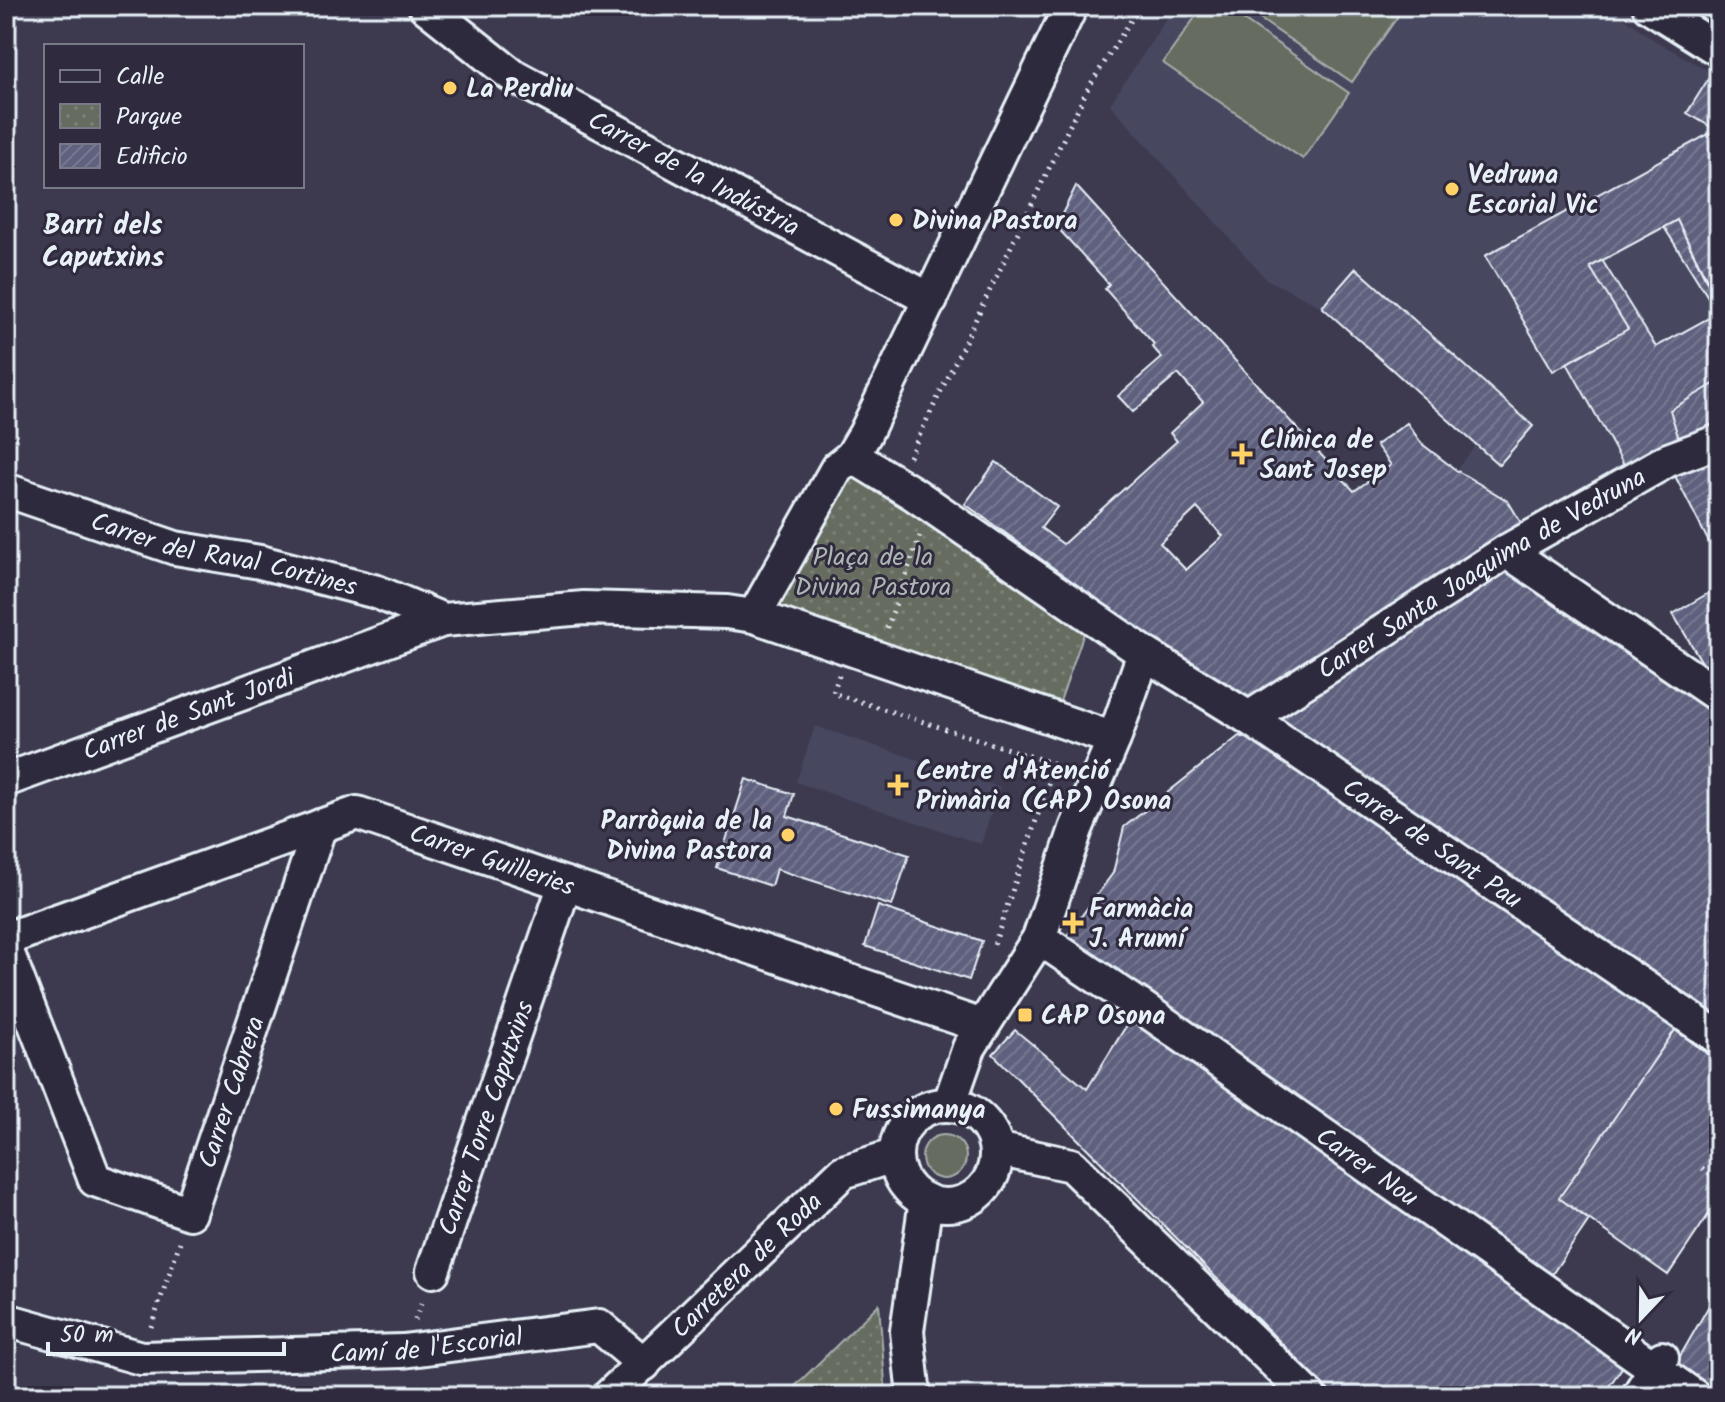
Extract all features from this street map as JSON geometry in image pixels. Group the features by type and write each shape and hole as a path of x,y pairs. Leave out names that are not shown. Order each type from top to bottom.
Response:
{"street":[{"name":"Carrer de la Indústria","path":"425,6 512,75 931,300"},
{"path":"1071,6 896,375 852,456 837,468 754,616 1114,739"},
{"path":"1649,6 1719,50"},
{"name":"Carrer Santa Joaquima de Vedruna","path":"1249,718 1507,551 1668,460 1719,441"},
{"path":"852,456 914,494 1144,653 1114,739 1076,829 1039,938 969,1048 949,1105"},
{"name":"Carrer del Raval Cortines","path":"6,490 175,548 260,562 377,592 443,620"},
{"path":"1507,551 1719,696"},
{"path":"371,647 383,612 377,592"},
{"name":"Carrer de Sant Jordi","path":"6,780 443,620 584,608 727,612 754,616"},
{"name":"Carrer de Sant Pau","path":"1144,653 1249,718 1719,1038"},
{"name":"Carrer Guilleries","path":"6,939 357,813 982,1026"},
{"name":"Carrer Cabrera","path":"190,1213 320,826"},
{"name":"Carrer Torre Caputxins","path":"433,1271 565,884"},
{"name":"Carrer Nou","path":"1039,938 1659,1364 1694,1396"},
{"path":"6,949 95,1180 190,1213"},
{"path":"949,1105 963,1108 980,1119 992,1136 996,1149 992,1175 976,1195 952,1204 926,1200 906,1185 896,1155 902,1131 912,1119 925,1109 949,1105"},
{"path":"996,1149 1071,1165 1309,1396"},
{"name":"Carretera de Roda","path":"609,1396 843,1172 896,1155"},
{"path":"914,1396 907,1331 926,1200"},
{"name":"Camí de l'Escorial","path":"6,1320 141,1358 403,1351 599,1326 644,1364"},
{"path":"1638,1396 1659,1364"}],"path":[{"path":"905,465 1087,90 1140,6"},
{"path":"884,635 923,527"},
{"path":"833,693 1055,764 993,949"},
{"path":"1702,1168 1719,1181"},
{"path":"141,1358 190,1213"},
{"path":"403,1351 433,1271"}],"shaded area":[{"name":"Vedruna Escorial Vic","path":"1175,6 1609,6 1654,40 1719,77 1719,274 1707,280 1719,303 1719,381 1681,446 1523,526 1508,501 1456,470 1476,445 1322,307 1266,279 1110,104"},
{"name":"Centre d'Atenció Primària (CAP) Osona","path":"815,726 1000,787 981,844 796,782"}],"green space":[{"path":"1203,6 1223,6 1349,93 1303,159 1163,63"},
{"path":"1241,6 1384,6 1398,16 1352,82"},
{"name":"Plaça de la Divina Pastora","path":"851,469 1084,633 1057,710 767,608"},
{"path":"944,1135 960,1141 966,1157 960,1173 944,1179 928,1173 922,1157 928,1141"},
{"path":"879,1304 886,1396 785,1396"}],"building":[{"path":"1712,73 1719,77 1719,274 1706,280 1677,220 1590,267 1628,329 1553,371 1485,256 1716,130 1687,113"},
{"name":"Clínica de Sant Josep","path":"1076,186 1354,491 1391,465 1376,445 1407,423 1422,444 1456,470 1508,501 1523,526 1247,708 965,504 996,462 1057,507 1041,528 1063,544 1177,441 1170,433 1203,402 1178,374 1133,412 1118,396 1162,358 1152,346 1154,344 1105,289 1109,284 1056,226","holes":["1197,508 1223,536 1186,570 1160,543"]},
{"path":"1677,220 1719,303 1719,381 1670,410 1681,446 1626,469 1567,363 1628,329 1590,267 1602,260 1656,347 1718,313 1664,227"},
{"path":"1356,268 1533,426 1499,465 1322,307"},
{"path":"1719,274 1719,303 1706,280"},
{"path":"1719,381 1719,436 1681,446 1670,410"},
{"path":"1719,452 1719,562 1671,468"},
{"path":"1508,560 1719,707 1719,1025 1271,715"},
{"path":"1719,587 1719,684 1712,679 1673,614"},
{"path":"1239,736 1280,746 1675,1030 1559,1198 1589,1220 1548,1280 1066,937 1113,873 1124,827"},
{"name":"Parròquia de la Divina Pastora","path":"746,779 794,794 787,816 909,855 892,906 776,869 771,886 717,868"},
{"path":"878,906 982,941 969,980 865,946"},
{"path":"1133,1015 1626,1362 1602,1396 1334,1396 993,1054 1015,1030 1087,1089"},
{"path":"1675,1030 1719,1062 1719,1199 1668,1275 1559,1198"},
{"path":"1719,1288 1719,1396 1715,1396 1674,1367"}],"place":[{"name":"La Perdiu","path":"450,88"},
{"name":"Vedruna Escorial Vic","path":"1452,189"},
{"name":"Divina Pastora","path":"896,220"},
{"name":"Clínica de Sant Josep","path":"1242,454"},
{"name":"Centre d'Atenció Primària (CAP) Osona","path":"898,785"},
{"name":"Parròquia de la Divina Pastora","path":"788,835"},
{"name":"Farmàcia J. Arumí","path":"1073,923"},
{"name":"CAP Osona","path":"1025,1015"},
{"name":"Fussimanya","path":"836,1109"}],"district":[{"name":"Barri dels Caputxins","path":"103,240"}]}
